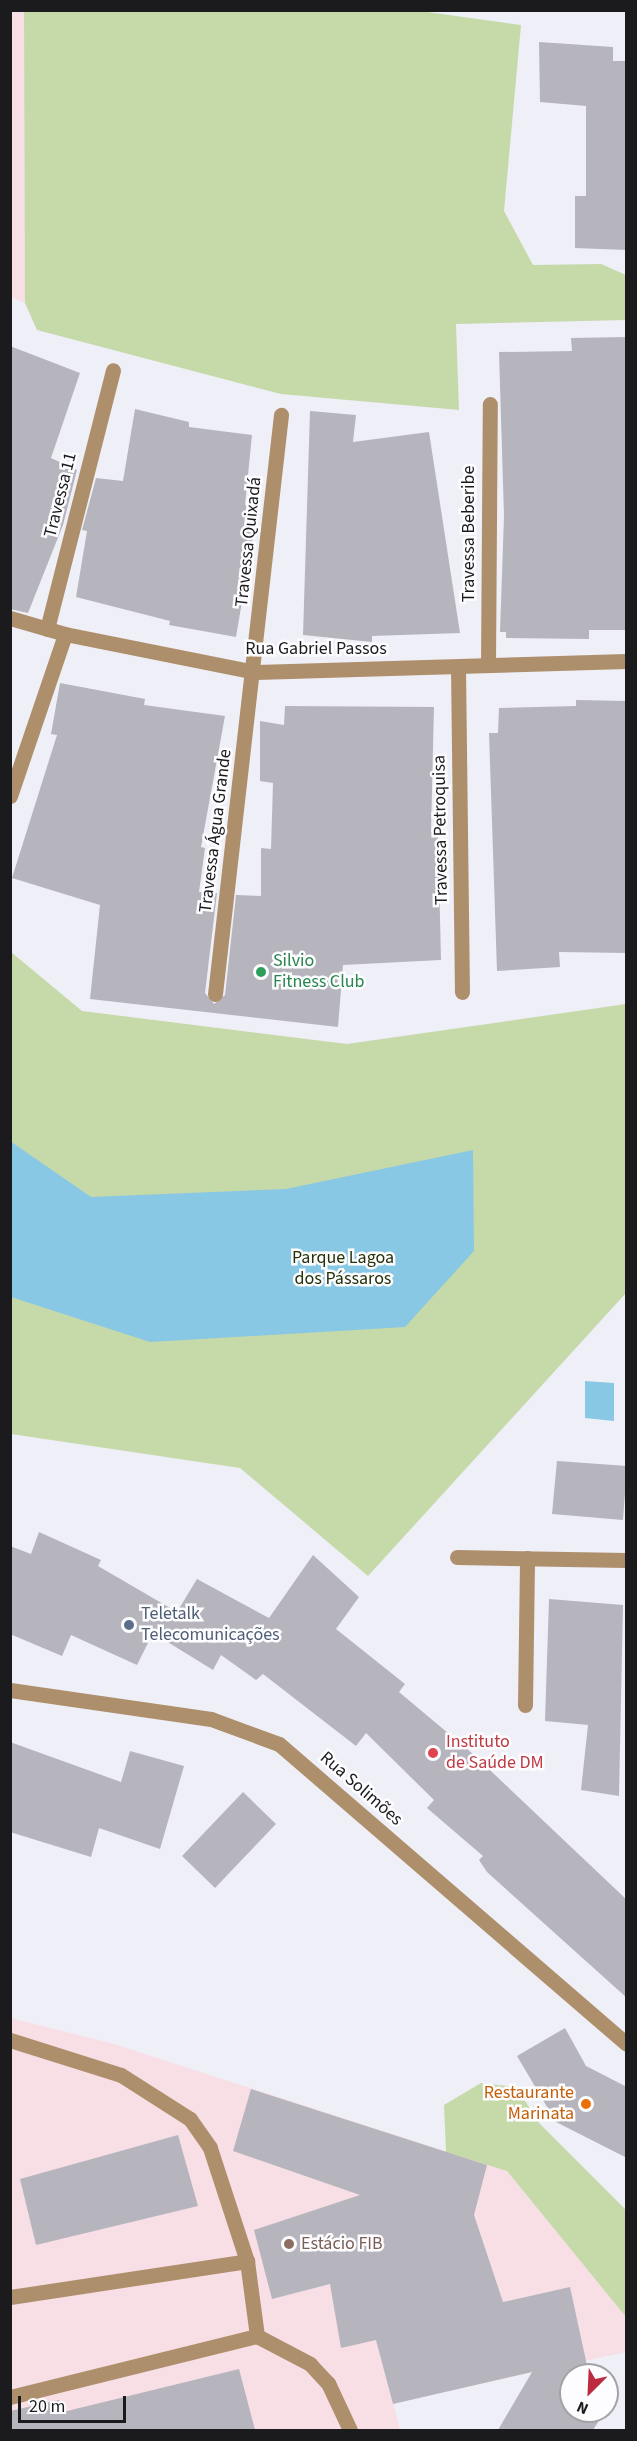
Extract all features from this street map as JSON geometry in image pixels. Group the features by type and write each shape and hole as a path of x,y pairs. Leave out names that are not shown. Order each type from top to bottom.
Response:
{"street":[{"name":"Travessa 11","path":"47,630 113,370"},
{"name":"Travessa Beberibe","path":"488,664 490,404"},
{"name":"Travessa Quixadá","path":"256,672 281,415"},
{"name":"Rua Gabriel Passos","path":"10,618 65,634 256,672 627,661"},
{"path":"10,796 65,634"},
{"name":"Travessa Petroquisa","path":"458,667 462,992"},
{"name":"Travessa Água Grande","path":"215,994 256,672"},
{"path":"457,1557 627,1560"},
{"path":"525,1705 527,1558"},
{"name":"Rua Solimões","path":"10,1690 211,1719 279,1744 627,2044"},
{"path":"10,2040 120,2075 190,2119 210,2148 247,2261 257,2336"},
{"path":"10,2297 247,2261"},
{"path":"10,2397 257,2336 310,2364 328,2383 350,2430"}],"shaded area":[{"path":"10,11 24,11 25,303 10,297"},
{"name":"Estácio FIB","path":"10,2018 114,2044 507,2171 626,2317 626,2352 576,2363 559,2363 559,2367 393,2403 400,2430 11,2430"}],"green space":[{"path":"413,10 521,25 504,211 533,265 601,264 626,275 626,320 456,324 459,410 281,394 37,330 25,303 24,11"},
{"name":"Parque Lagoa dos Pássaros","path":"11,952 82,1011 347,1044 626,1004 626,1293 368,1576 240,1468 11,1434"},
{"path":"481,2083 516,2087 540,2124 626,2210 626,2317 507,2171 446,2152 444,2105"}],"water":[{"path":"10,1141 91,1197 286,1189 473,1150 474,1251 405,1327 150,1342 11,1297"},
{"path":"585,1381 614,1383 614,1421 585,1418"}],"building":[{"path":"539,42 613,47 613,61 627,61 627,250 575,248 575,196 586,196 586,106 540,102"},
{"path":"627,337 627,630 589,630 589,639 506,638 506,632 500,632 504,516 499,352 572,351 571,338"},
{"path":"10,346 80,373 51,458 77,470 63,525 28,613 10,609"},
{"path":"135,409 189,422 189,427 252,435 245,505 258,507 236,637 169,625 170,621 76,597 87,531 82,530 96,478 123,481"},
{"path":"310,411 356,415 353,442 429,432 460,633 372,636 372,642 303,635"},
{"path":"60,683 145,699 144,705 225,716 201,847 205,848 199,892 217,893 205,993 214,1004 225,995 236,895 261,896 261,848 271,849 273,783 260,781 260,721 284,725 285,706 434,707 431,832 438,832 441,960 343,965 338,1027 90,999 100,905 12,878 57,735 51,734"},
{"path":"576,700 627,701 627,953 559,952 560,967 497,971 489,733 498,733 499,708 576,706"},
{"path":"557,1461 627,1466 623,1520 552,1514"},
{"path":"39,1532 101,1560 98,1566 177,1612 197,1579 269,1618 313,1555 359,1597 336,1629 405,1684 399,1692 473,1754 627,1900 627,1998 487,1872 479,1860 483,1856 427,1808 434,1800 366,1733 356,1746 263,1674 256,1680 221,1655 213,1670 153,1633 137,1665 71,1635 62,1656 10,1634 10,1546 31,1554"},
{"path":"549,1599 623,1605 619,1796 581,1790 588,1725 545,1721"},
{"path":"10,1742 121,1782 130,1751 184,1766 160,1849 99,1828 91,1857 10,1832"},
{"path":"243,1792 276,1824 215,1888 182,1856"},
{"name":"Restaurante Marinata","path":"565,2028 586,2066 627,2087 627,2158 556,2122 517,2056"},
{"path":"251,2089 487,2165 474,2215 503,2302 570,2287 586,2363 559,2363 559,2423 597,2423 593,2430 498,2430 532,2372 393,2404 376,2340 341,2348 330,2284 272,2299 254,2230 360,2195 233,2151"},
{"path":"178,2135 198,2206 36,2245 20,2179"},
{"path":"239,2369 255,2430 10,2430 10,2411 59,2400 63,2412"}],"place":[{"name":"Silvio Fitness Club","path":"261,972"},
{"name":"Teletalk Telecomunicações","path":"129,1625"},
{"name":"Instituto de Saúde DM","path":"433,1753"},
{"name":"Restaurante Marinata","path":"586,2104"},
{"name":"Estácio FIB","path":"289,2244"}]}
